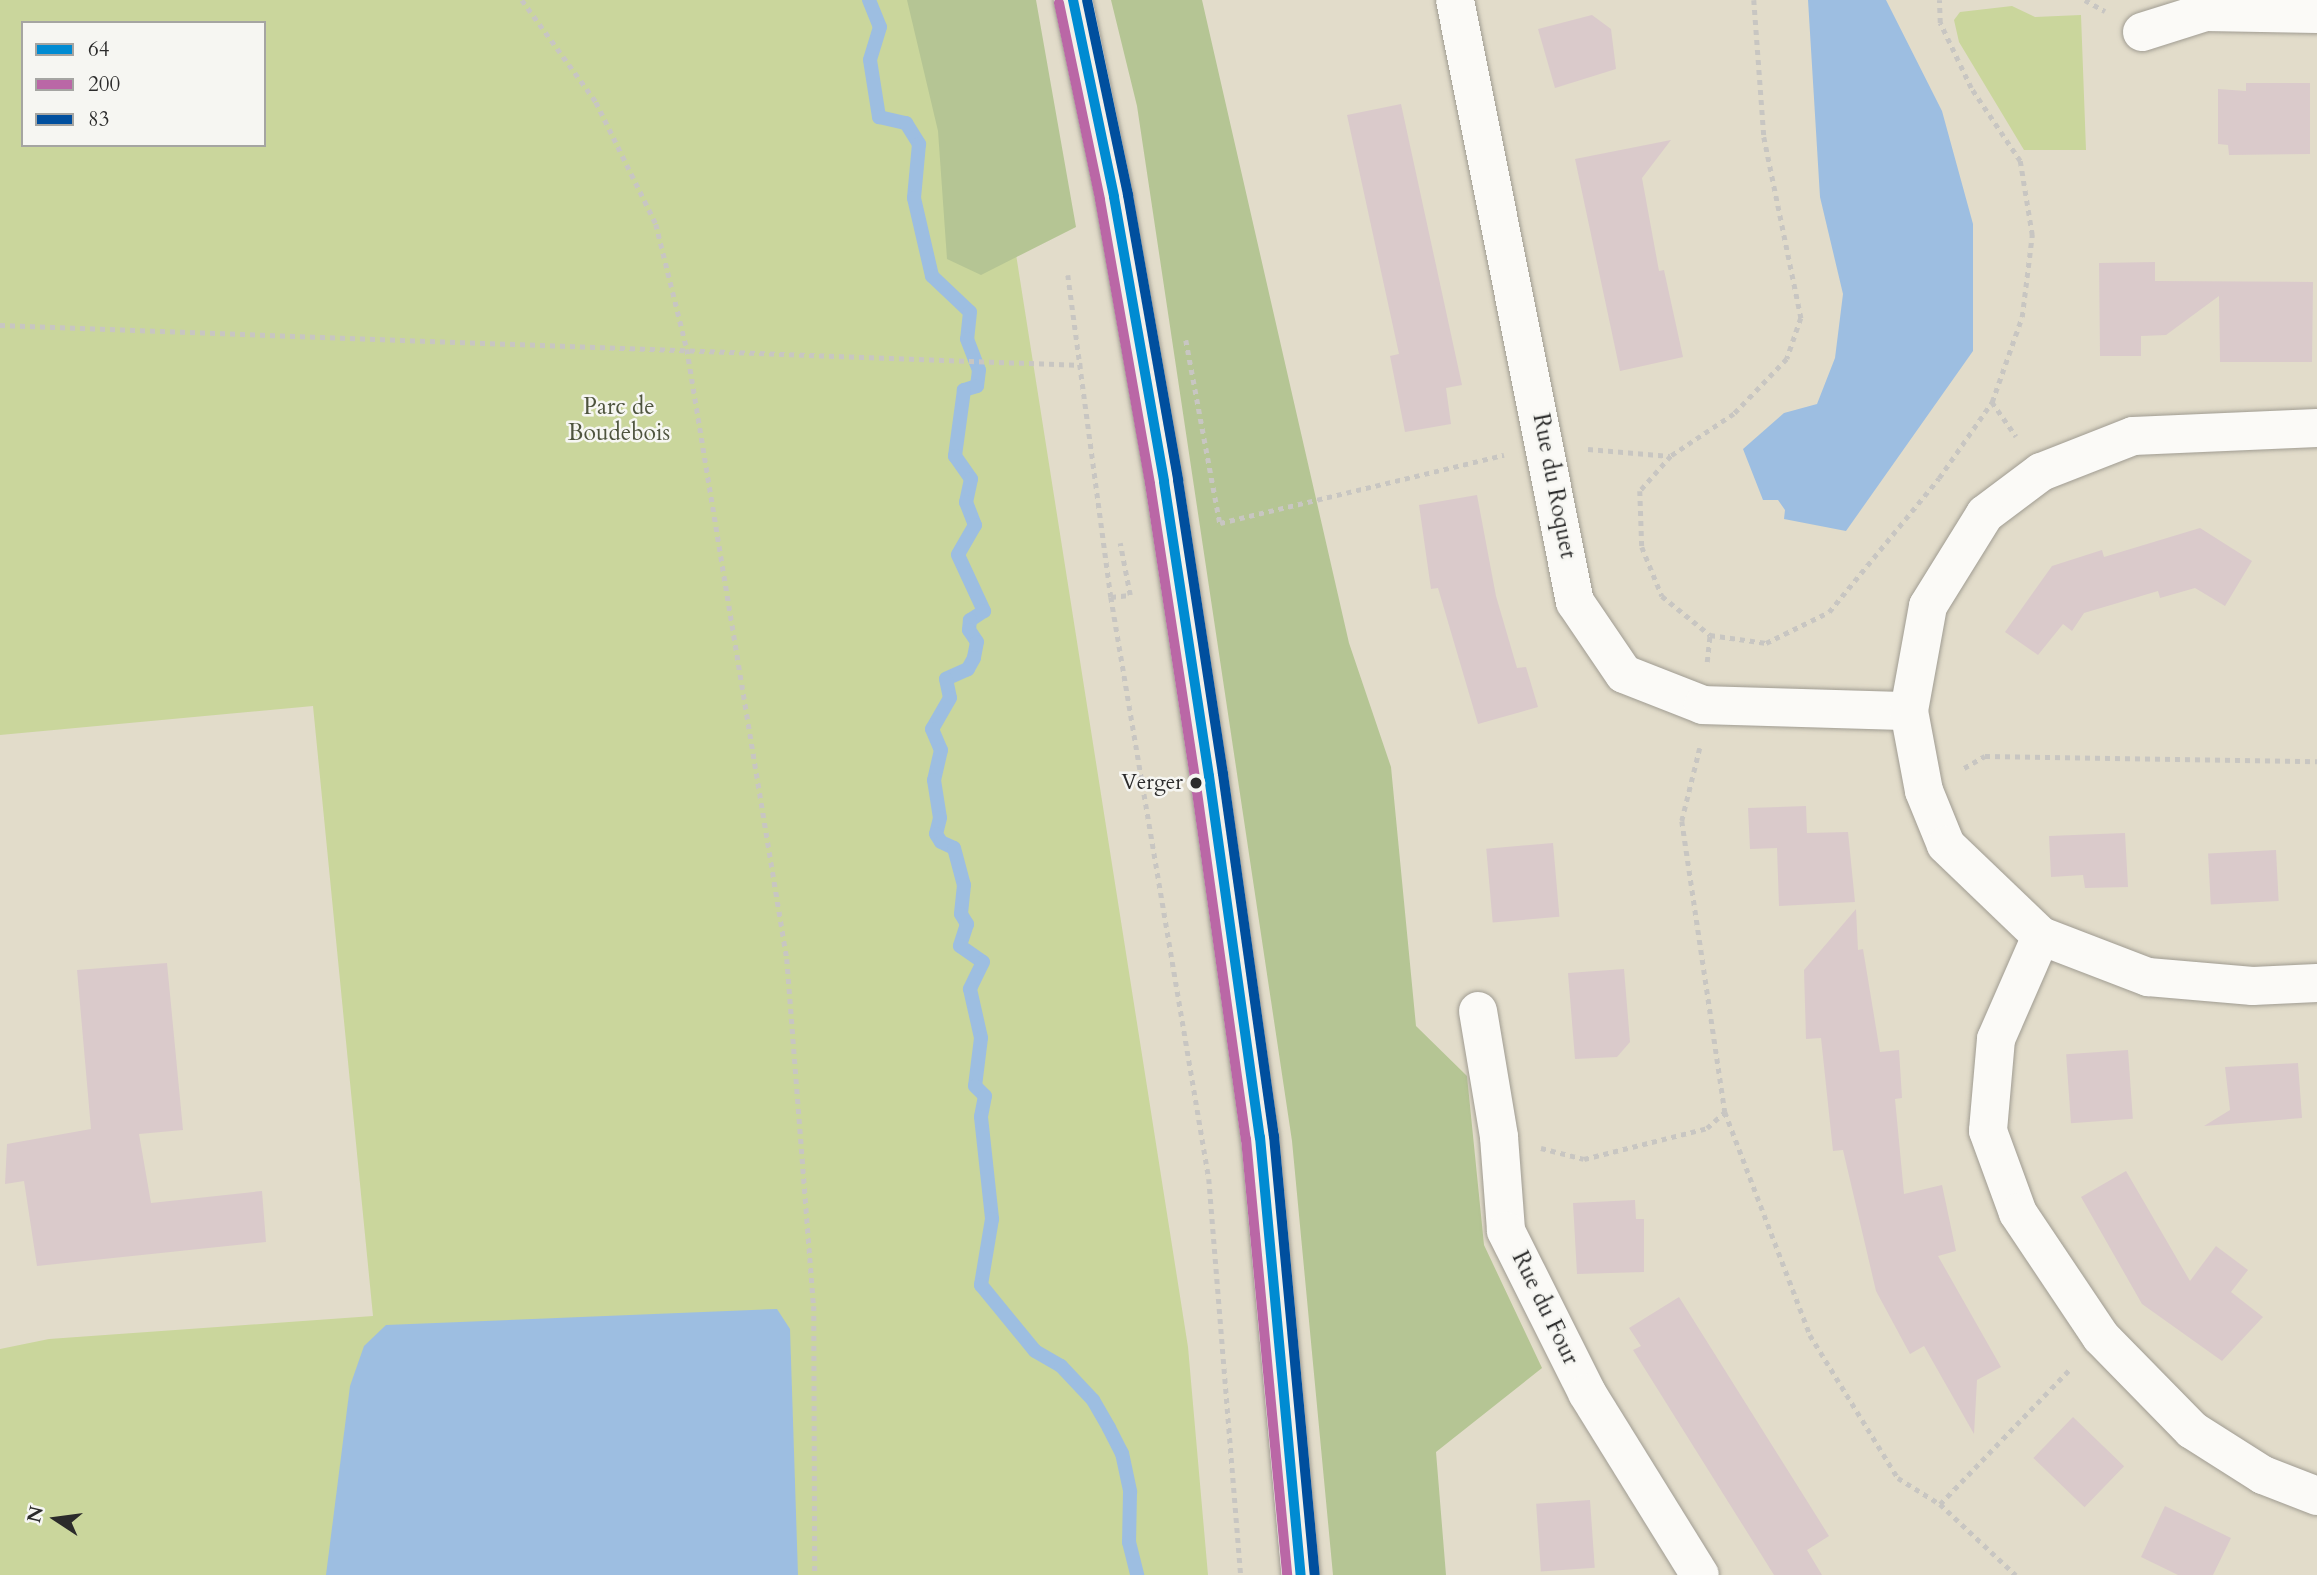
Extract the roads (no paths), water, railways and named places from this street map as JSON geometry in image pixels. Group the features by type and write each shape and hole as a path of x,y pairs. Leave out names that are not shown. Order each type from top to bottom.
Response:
{"main road":[{"path":"1073,0 1114,197 1162,468 1209,776 1260,1137 1301,1575"}],"street":[{"name":"Rue du Roquet","path":"1455,0 1547,445 1575,602 1624,674 1703,705 1909,711"},
{"path":"2142,32 2206,12 2317,14"},
{"path":"2317,428 2133,436 2041,472 1985,513 1928,606 1909,711 1924,791 1946,845 2041,936 2148,977 2253,986 2317,983"},
{"path":"2041,936 1996,1039 1988,1131 2018,1213 2101,1337 2192,1430 2263,1475 2317,1496"},
{"name":"Rue du Four","path":"1478,1011 1499,1136 1506,1231 1587,1393 1700,1575"}],"water":[{"path":"1808,0 1886,0 1942,111 1973,224 1973,351 1846,531 1784,519 1785,510 1778,500 1763,500 1743,449 1784,413 1817,404 1835,358 1843,294 1820,197"},
{"path":"777,1309 790,1329 798,1575 326,1575 350,1386 364,1346 386,1325"}],"waterway":[{"path":"869,0 880,27 870,60 879,117 906,123 919,144 914,198 932,276 970,312 967,339 979,370 977,386 964,390 955,456 971,479 966,502 975,525 958,555 984,611 970,620 969,630 977,642 974,658 968,669 946,679 950,698 932,729 941,750 934,780 940,818 936,834 941,842 954,848 964,885 961,914 967,924 960,946 983,962 970,989 981,1038 975,1086 985,1096 981,1117 992,1219 981,1285 1035,1351 1061,1366 1093,1400 1109,1428 1122,1453 1130,1492 1129,1542 1137,1575"}],"place":[{"name":"Verger","path":"1196,783"}],"park label":[{"name":"Parc de Boudebois","path":"619,420"}]}
